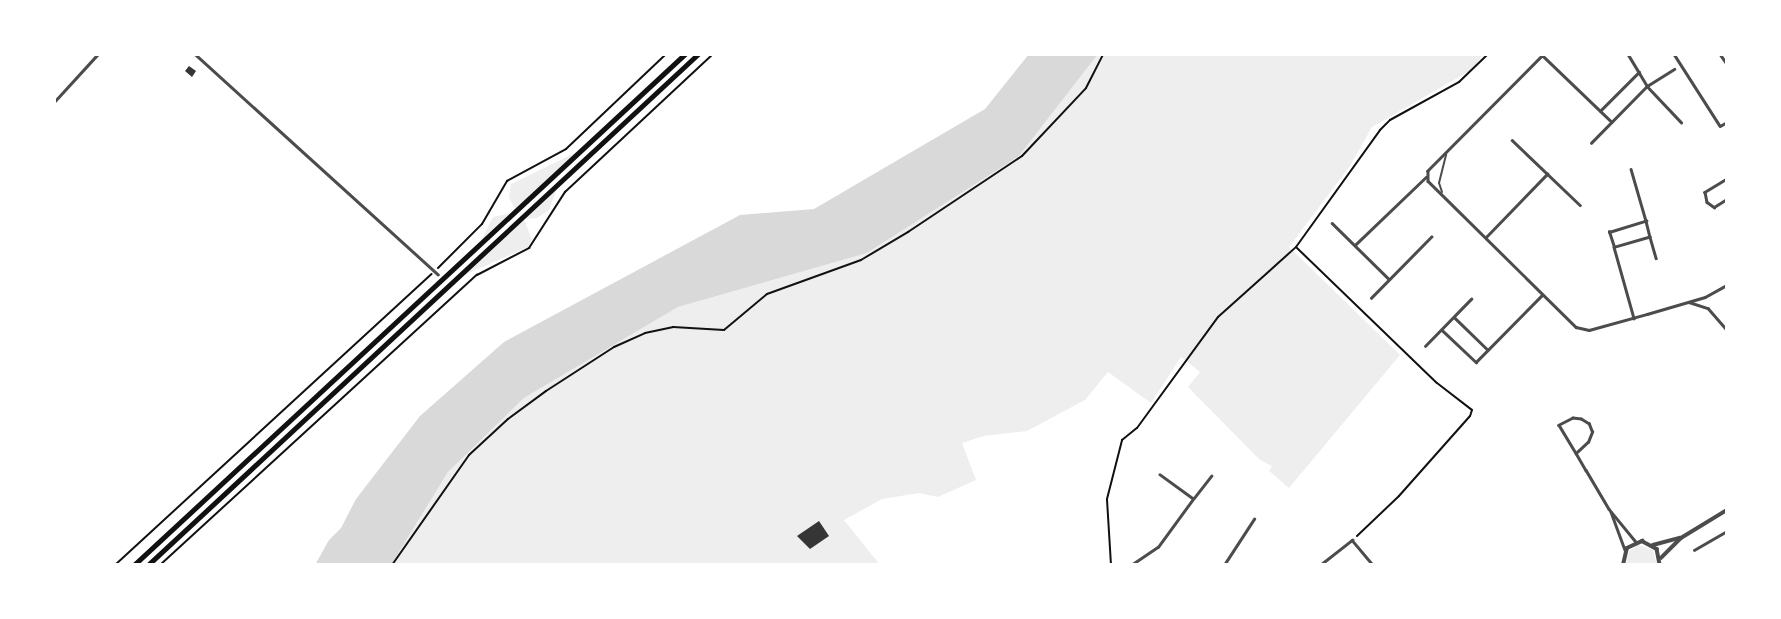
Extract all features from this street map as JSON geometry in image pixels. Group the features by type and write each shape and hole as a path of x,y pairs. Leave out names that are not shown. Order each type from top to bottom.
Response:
{"main road":[{"path":"134,565 685,54"},
{"path":"148,565 524,219 698,54"},
{"path":"517,212 524,219"}],"street":[{"path":"54,102 98,54"},
{"path":"195,54 436,273"},
{"path":"1628,54 1647,86 1681,122"},
{"path":"1674,54 1720,126 1727,121"},
{"path":"1720,54 1727,64"},
{"path":"1355,245 1426,177 1542,55 1612,122"},
{"path":"1591,143 1647,86 1674,69"},
{"path":"1600,111 1639,72"},
{"path":"1511,140 1580,205"},
{"path":"1631,169 1656,258"},
{"path":"1485,238 1547,174"},
{"path":"1426,177 1542,295 1581,329 1589,330 1705,297 1727,285"},
{"path":"1727,179 1705,192 1707,202 1714,207 1727,199"},
{"path":"1634,318 1609,232 1646,221"},
{"path":"1332,223 1389,279"},
{"path":"1371,298 1431,237"},
{"path":"1614,247 1650,237"},
{"path":"1442,330 1476,362 1542,295"},
{"path":"1425,346 1471,299"},
{"path":"1688,302 1708,308 1727,330"},
{"path":"1454,317 1488,351"},
{"path":"1576,453 1588,442 1592,432 1590,424 1581,418 1573,418 1559,425 1609,509 1636,542 1653,545 1681,538"},
{"path":"1160,475 1193,499"},
{"path":"1131,565 1158,547 1211,476"},
{"path":"1609,509 1625,550 1622,565"},
{"path":"1660,565 1661,558 1681,538 1727,510"},
{"path":"1224,565 1254,519"},
{"path":"1694,550 1727,531"},
{"path":"1320,565 1353,540 1373,565"},
{"path":"1625,550 1636,542"},
{"path":"1653,545 1661,558"}],"lane":[{"path":"1443,197 1439,183 1446,153"}],"path":[{"path":"115,565 436,273 482,223 507,181 566,149 666,54"},
{"path":"160,565 477,275 529,248 565,192 713,54"},
{"path":"392,565 469,456 508,419 546,391 614,347 645,333 679,327 724,330 767,294 861,260 908,232 1005,170 1021,156 1086,89 1103,54"},
{"path":"1111,565 1107,499 1122,440 1151,408 1217,317 1296,247 1380,130 1390,120 1459,82 1489,54"},
{"path":"1296,247 1437,383 1472,410 1470,416 1399,496 1353,540"}],"shaded area":[{"path":"1029,54 1098,54 1019,156 867,253 678,307 524,398 448,472 391,565 315,565 329,540 341,528 356,499 420,416 504,342 740,215 814,209 985,109"},
{"path":"1098,54 1483,54 1473,69 1372,127 1350,166 1289,247 1400,355 1289,488 1269,471 1272,466 1260,460 1188,387 1200,372 1181,357 1151,403 1108,372 1085,400 1027,431 984,436 962,443 976,480 938,497 919,493 882,499 844,520 880,565 391,565 448,472 524,398 678,307 867,253 1019,156"},
{"path":"585,148 517,212 509,198 511,184"},
{"path":"558,186 549,210 537,218 524,219 532,240 528,247 462,276"},
{"path":"516,212 477,249 493,217"},
{"path":"1638,545 1653,550 1657,565 1626,565 1629,551"}],"building":[{"path":"189,66 196,71 192,77 185,71"},
{"path":"819,521 829,536 810,549 797,536"}]}
